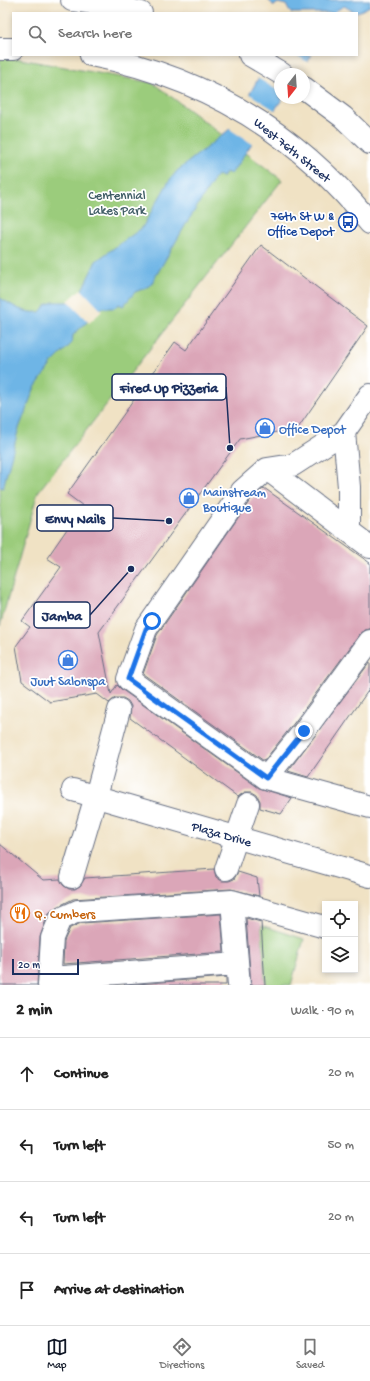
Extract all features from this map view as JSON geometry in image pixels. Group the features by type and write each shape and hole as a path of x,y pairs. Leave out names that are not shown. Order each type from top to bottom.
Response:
{"street":[{"path":"76,0 137,12"},
{"path":"0,49 12,49"},
{"name":"West 76th Street","path":"96,56 117,60 155,71 192,84 222,99 271,129 310,159 347,194 370,223"},
{"path":"252,56 274,69"},
{"path":"310,92 343,117 370,143"},
{"path":"370,395 344,432 293,465 267,469 242,491 146,629 128,679 266,778 370,806"},
{"path":"344,432 349,486 349,530"},
{"path":"267,469 370,546"},
{"path":"266,778 304,731 370,641"},
{"path":"72,877 96,796 118,710"},
{"name":"Plaza Drive","path":"73,790 370,876"},
{"path":"226,869 248,804"},
{"path":"237,964 49,981 52,938 60,919 78,911 232,901 322,926"},
{"path":"232,901 239,985"}],"green space":[{"name":"Centennial Lakes Park","path":"9,57 153,83 282,180 38,492 0,626 0,59"},
{"path":"261,925 304,939 291,985 265,985"}],"water":[{"path":"268,0 370,0 370,6 358,12 354,12 344,6 335,12 290,12 286,5 278,3 274,6"},
{"path":"270,56 311,56 303,68 274,68 274,104 279,104 231,174 226,172 223,177 217,175 186,224 150,286 135,292 123,306 119,304 114,308 102,308 73,335 72,343 52,363 34,389 18,431 3,488 0,487 0,298 19,309 29,312 40,312 46,305 53,302 71,302 82,290 96,261 142,228 169,181 177,171 231,128"}],"pier":[{"path":"268,56 298,56 309,63 306,68 274,68 274,88 256,77"},
{"path":"248,93 276,111 254,145 228,128"},
{"path":"81,289 102,311 89,323 68,301"}],"building":[{"path":"261,245 368,326 298,428 240,439 99,632 111,694 117,685 259,788 292,798 281,814 260,808 260,801 257,795 252,792 245,792 238,797 130,718 131,706 128,701 123,698 115,698 109,703 97,694 50,702 22,681 16,646 30,627 22,621 61,567 47,558 83,506 67,494 175,342 186,350"},
{"path":"264,488 370,563 370,629 365,630 360,634 264,761 143,674 157,635 251,499"},
{"path":"370,662 370,688 308,777 288,771"},
{"path":"0,844 43,880 60,879 63,885 69,889 75,889 80,886 85,878 214,869 216,877 222,881 234,879 238,872 257,878 259,896 231,889 73,899 55,908 48,914 40,937 37,985 0,985"},
{"path":"221,914 224,952 63,964 64,941 70,928 81,923"},
{"path":"246,918 261,922 265,985 251,985"},
{"path":"226,977 226,985 124,985"}],"place":[{"name":"76th St W & Office Depot","path":"348,222"},
{"name":"Office Depot","path":"265,428"},
{"name":"Fired Up Pizzeria","path":"230,448"},
{"name":"Mainstream Boutique","path":"189,498"},
{"name":"Envy Nails","path":"169,521"},
{"name":"Jamba","path":"131,569"},
{"name":"Juut Salonspa","path":"68,660"},
{"name":"Q. Cumbers","path":"20,913"}],"route":[{"path":"152,621 146,629 128,679 266,778 304,731"}]}
